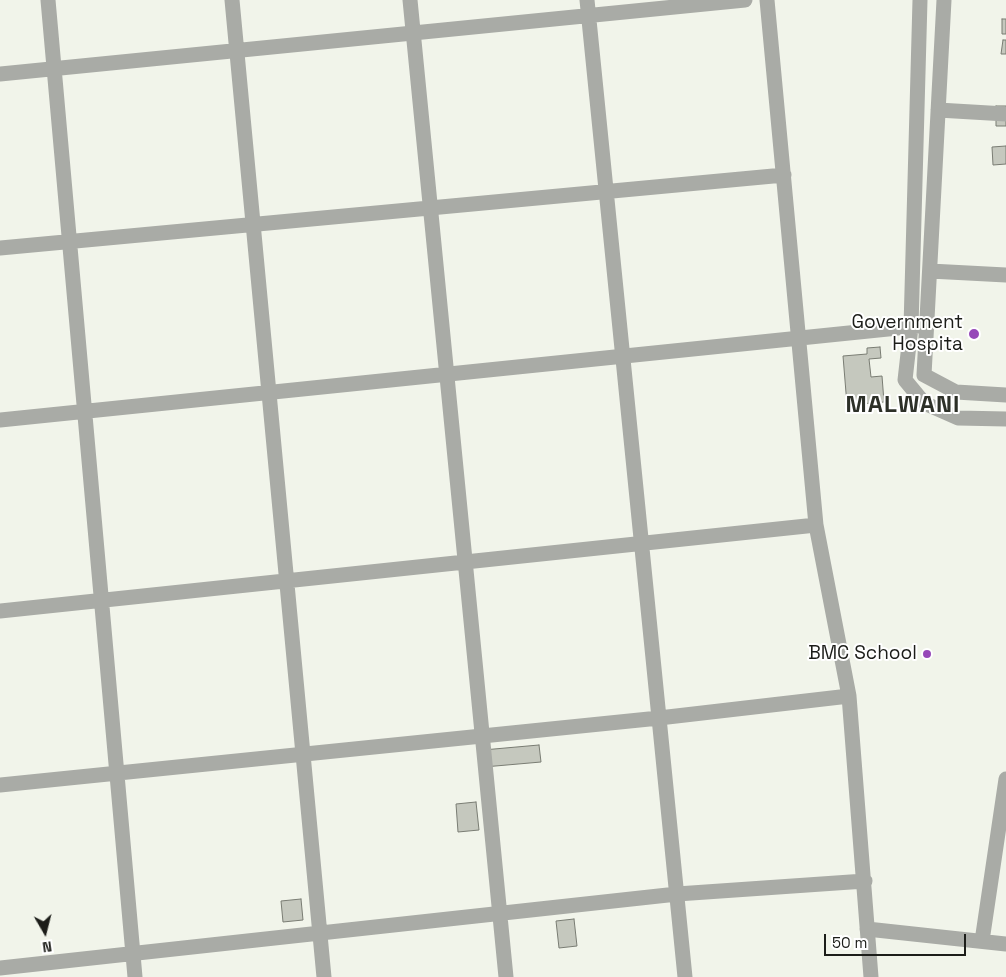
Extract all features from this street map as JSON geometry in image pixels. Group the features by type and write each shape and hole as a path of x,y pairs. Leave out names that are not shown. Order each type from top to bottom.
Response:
{"street":[{"path":"48,0 135,977"},
{"path":"232,0 324,977"},
{"path":"410,0 506,977"},
{"path":"587,0 685,977"},
{"path":"0,74 745,0"},
{"path":"768,0 816,525 849,696 865,881 871,977"},
{"path":"920,0 911,327 906,380 924,403 958,418 1006,419"},
{"path":"944,0 924,375 956,392 1006,395"},
{"path":"938,110 1006,114"},
{"path":"0,248 784,175"},
{"path":"930,271 1006,275"},
{"path":"0,420 927,325"},
{"path":"0,611 816,525"},
{"path":"0,785 659,718 849,696"},
{"path":"982,941 1006,779"},
{"path":"0,968 677,894 865,881"},
{"path":"867,929 1006,944"}],"building":[{"path":"1002,19 1006,19 1006,34 1002,34"},
{"path":"1003,40 1006,40 1006,54 1001,54"},
{"path":"996,106 1006,106 1006,126 996,126"},
{"path":"1006,146 1006,164 993,165 992,147"},
{"path":"880,347 881,358 869,359 871,377 882,376 884,402 847,405 843,356 867,354 867,348"},
{"path":"539,745 541,762 484,767 483,750"},
{"path":"476,802 479,830 458,832 456,804"},
{"path":"301,899 303,920 283,922 281,901"},
{"path":"574,919 577,946 559,948 556,921"}],"place":[{"name":"Government Hospita","path":"974,334"},
{"name":"BMC School","path":"927,654"}],"district":[{"name":"MALWANI","path":"903,405"}]}
